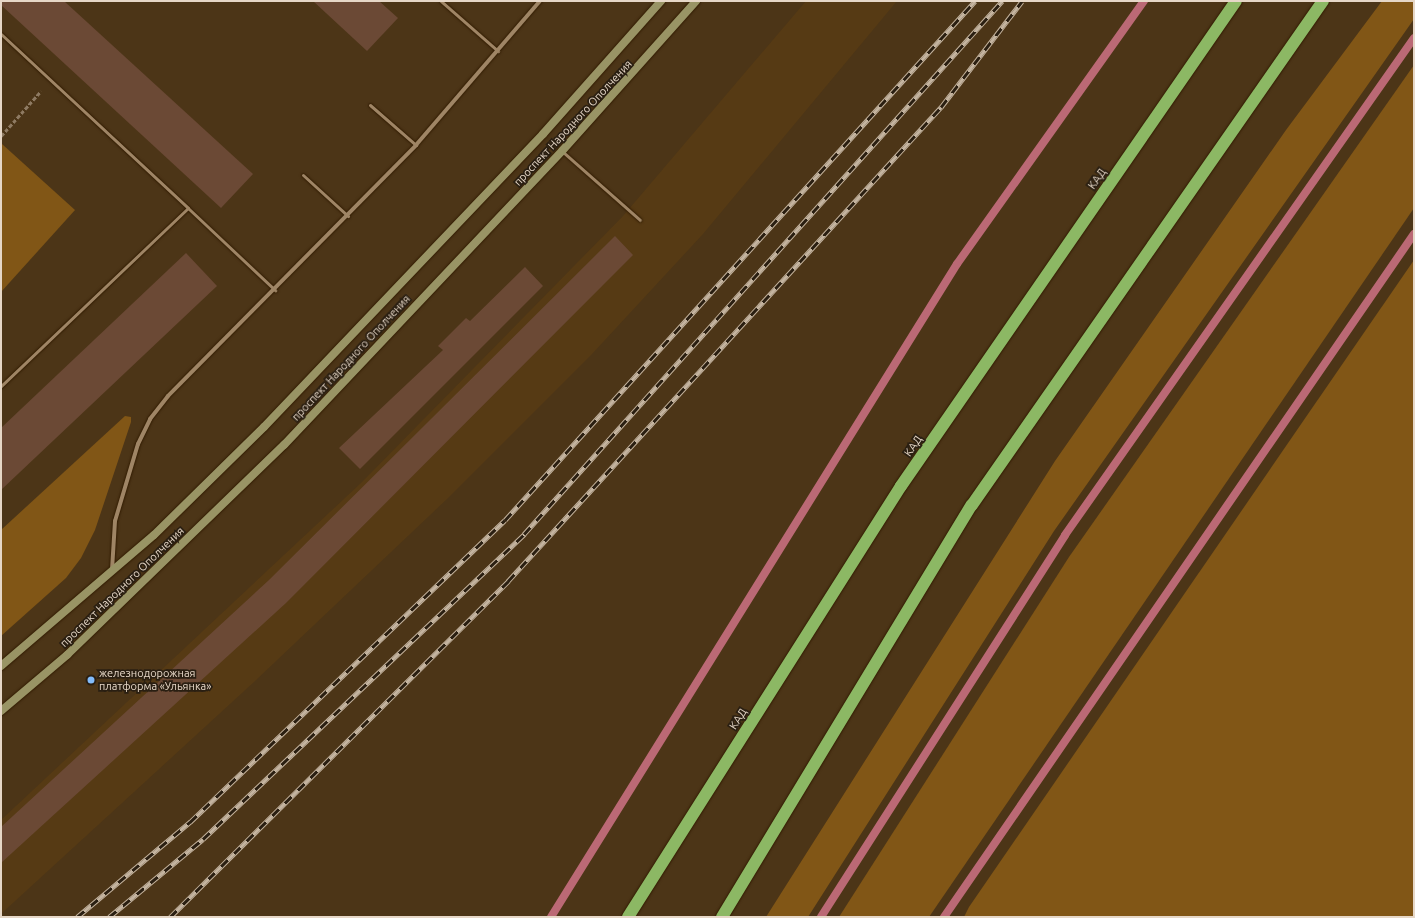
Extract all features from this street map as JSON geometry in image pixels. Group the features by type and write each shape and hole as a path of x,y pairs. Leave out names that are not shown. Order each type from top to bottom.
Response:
{"highway":[{"name":"КАД","path":"628,917 901,486 1236,1"},
{"path":"722,917 972,505 1323,1"}],"main road":[{"name":"проспект Народного Ополчения","path":"1,666 112,573 269,422 543,134 661,1"},
{"name":"проспект Народного Ополчения","path":"1,711 67,655 284,445 562,151 696,1"}],"street":[{"name":"проспект Народного Ополчения","path":"112,573 115,521 138,444 150,419 168,396 275,290 416,145 540,1"}],"lane":[{"path":"441,1 498,51"},
{"path":"1,34 275,290"},
{"path":"370,105 416,145"},
{"path":"562,151 640,220"},
{"path":"304,175 348,216"},
{"path":"1,386 188,208"}],"path":[{"path":"1,136 51,80"}],"shaded area":[{"path":"806,1 897,1 703,234 592,354 447,499 254,682 1,914 1,820 362,482 623,216"},
{"path":"1382,1 1414,1 1414,19 1054,531 808,917 766,917 1055,461 1286,130"},
{"path":"1414,65 1414,208 929,917 839,917 1069,557"},
{"path":"2,144 75,210 1,292 1,145"},
{"path":"1414,260 1414,917 964,917 969,907"},
{"path":"125,416 131,417 131,422 95,530 81,558 66,578 1,636 1,530"}],"building":[{"path":"1,1 64,1 253,174 221,208 1,5"},
{"path":"313,1 379,1 398,18 367,51"},
{"path":"615,236 633,255 286,603 1,863 1,827 269,580"},
{"path":"186,253 217,286 1,490 1,428"},
{"path":"525,267 543,286 360,469 339,448 443,350 438,346 466,318 470,321"}],"waterway":[{"path":"551,917 957,264 1144,1"},
{"path":"821,917 1065,535 1414,38"},
{"path":"944,917 1414,234"}],"railway":[{"path":"77,917 190,822 505,520 975,1"},
{"path":"109,917 203,839 524,534 1002,1"},
{"path":"170,917 508,581 941,107 1022,1"}],"place":[{"name":"железнодорожная платформа «Ульянка»","path":"91,680"}]}
